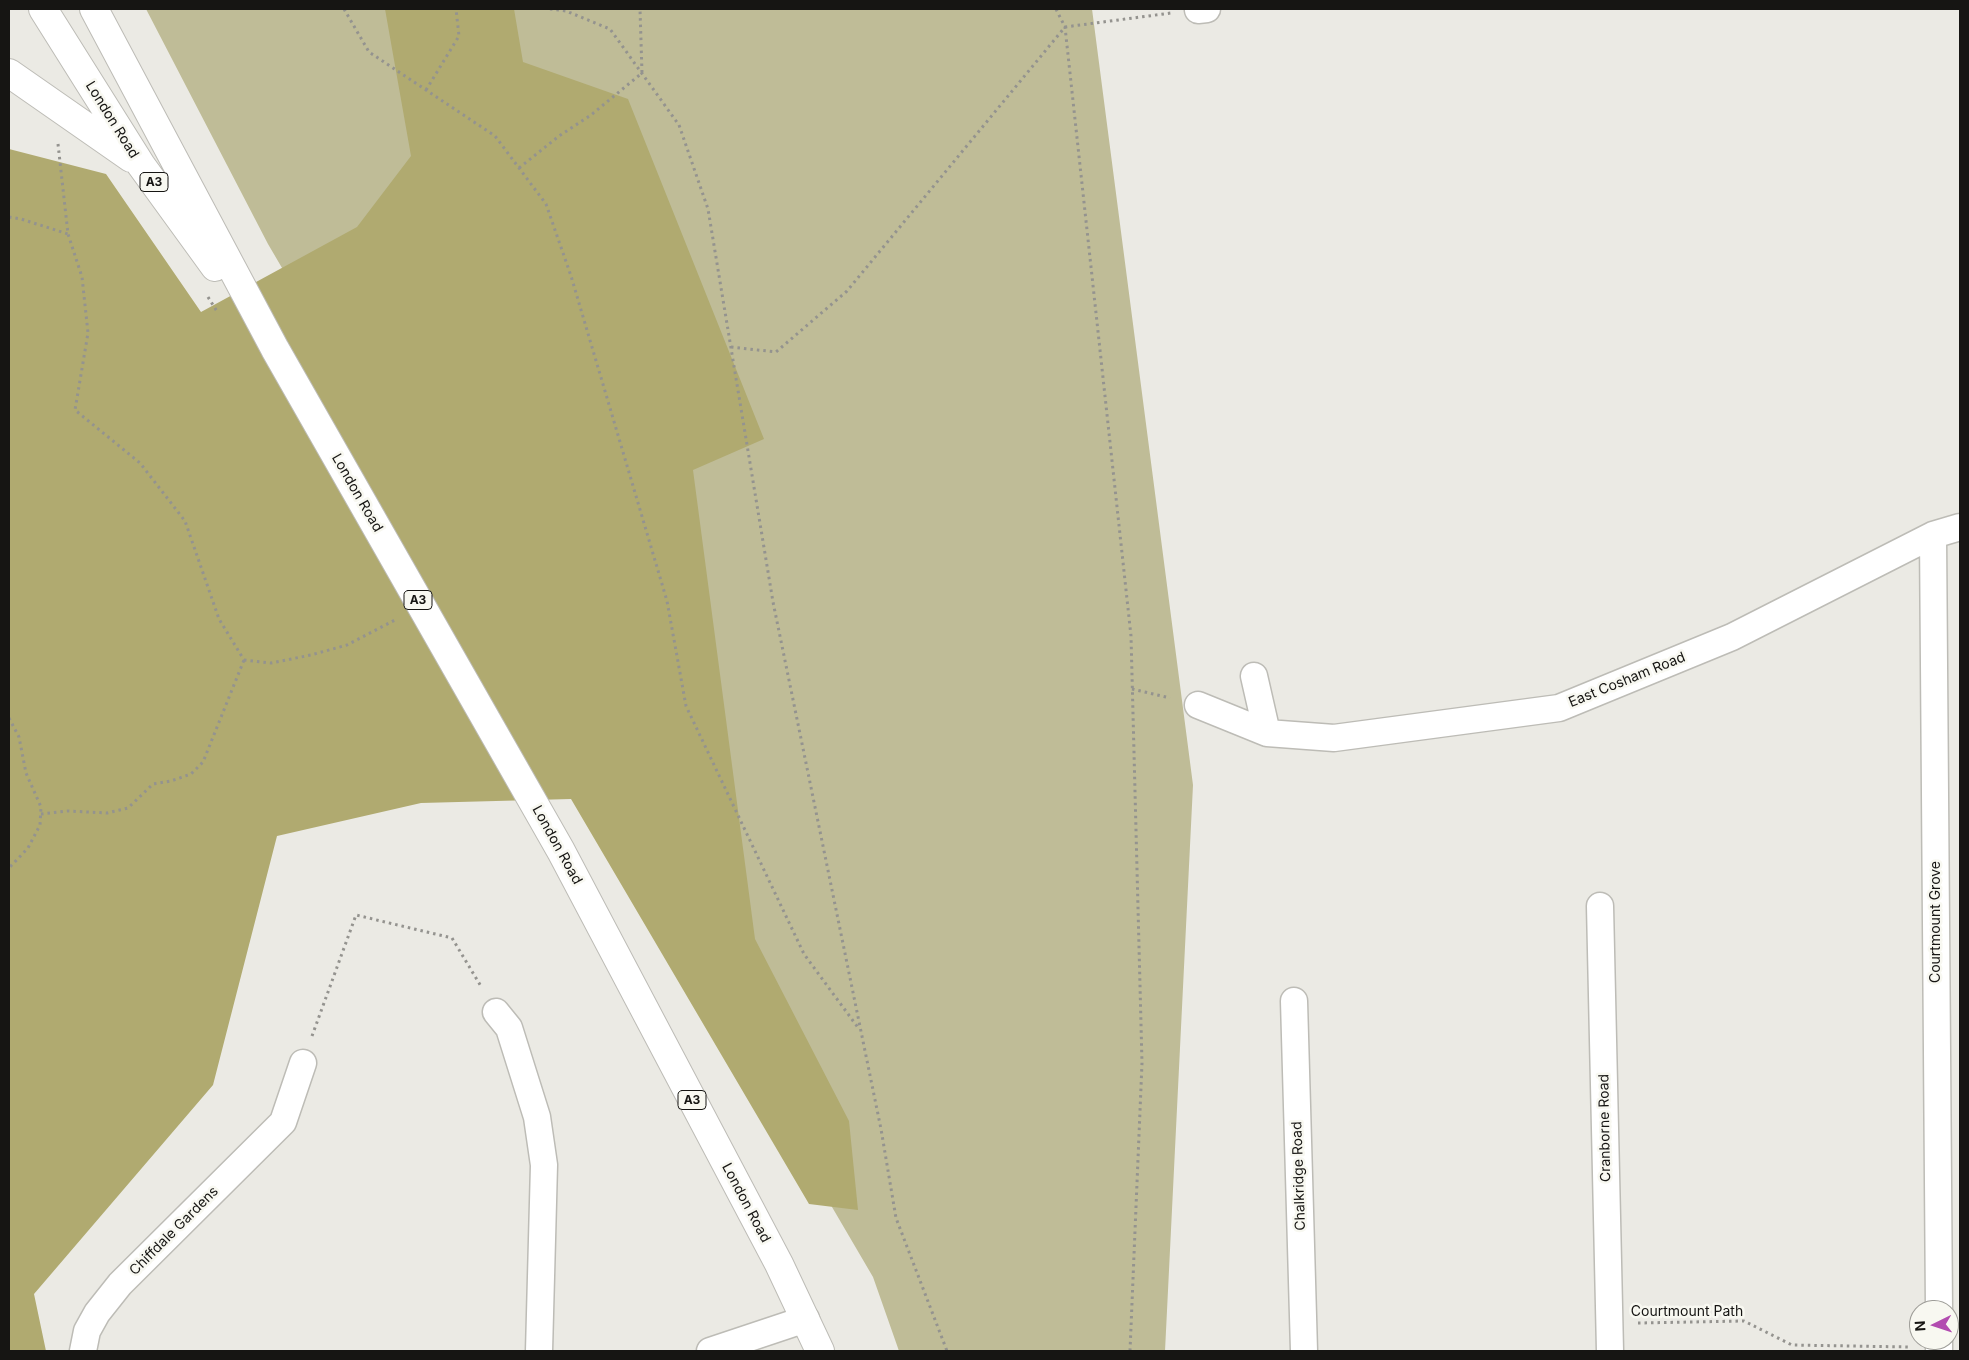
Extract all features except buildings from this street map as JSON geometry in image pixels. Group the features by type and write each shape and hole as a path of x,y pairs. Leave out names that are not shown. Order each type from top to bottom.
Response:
{"main road":[{"name":"London Road","path":"43,9 141,165 274,349"},
{"name":"London Road","path":"94,9 274,349 561,851 806,1319 820,1351"},
{"path":"9,73 141,165"}],"street":[{"name":"East Cosham Road","path":"1198,706 1267,733 1334,738 1559,708 1732,638 1933,535 1960,527"},
{"name":"Courtmount Grove","path":"1933,535 1939,1300"},
{"path":"1254,676 1267,733"},
{"name":"Cranborne Road","path":"1600,906 1610,1351"},
{"name":"Chalkridge Road","path":"1294,1001 1304,1351"},
{"path":"496,1012 509,1028 512,1037 537,1118 544,1165 539,1351"},
{"name":"Chiffdale Gardens","path":"83,1351 87,1331 97,1313 120,1284 283,1122 303,1062"},
{"path":"710,1351 806,1319"}],"path":[{"path":"344,9 369,52 496,136 546,204 571,276 667,601 686,706 804,954 861,1031"},
{"path":"426,90 459,36 456,9"},
{"path":"550,9 566,11 610,30 679,125 708,209 773,602 881,1129 896,1218 947,1351"},
{"path":"640,9 642,74"},
{"path":"1056,9 1065,27 1131,636 1142,1063 1130,1351"},
{"path":"731,347 776,352 847,291 1065,27 1203,9"},
{"path":"520,168 559,136 592,115 642,74"},
{"path":"53,104 68,234 82,277 88,333 74,410 140,463 185,521 219,620 244,660"},
{"path":"9,217 68,234"},
{"path":"204,292 221,316"},
{"path":"244,660 271,663 348,645 396,620 392,611"},
{"path":"41,814 68,811 107,813 128,808 153,784 171,781 191,774 203,762 244,660"},
{"path":"1132,689 1198,706"},
{"path":"9,718 19,737 26,773 41,807 40,825 28,848 9,868"},
{"path":"303,1062 356,915 452,938 496,1012"},
{"name":"Courtmount Path","path":"1610,1323 1744,1321 1792,1344 1909,1346"}],"shaded area":[{"path":"146,9 1092,9 1193,785 1165,1351 899,1351 873,1277 268,244"},
{"path":"385,9 514,9 523,62 628,99 764,439 693,470 755,939 849,1121 858,1210 809,1204 571,799 421,803 277,836 213,1085 34,1294 46,1351 9,1351 9,149 106,174 201,312 357,227 411,156"}]}
